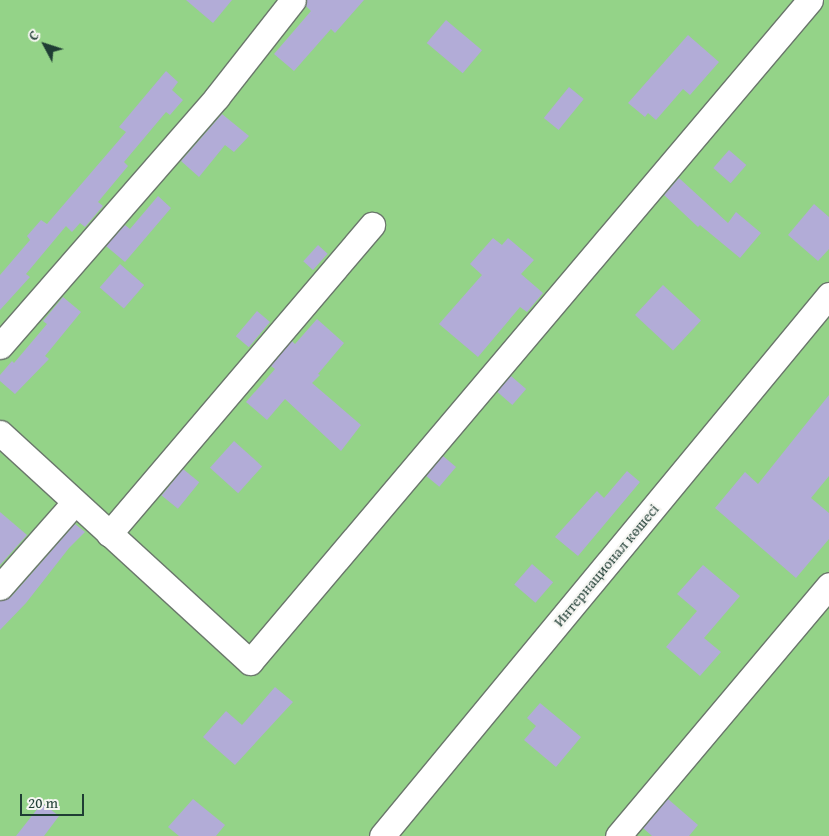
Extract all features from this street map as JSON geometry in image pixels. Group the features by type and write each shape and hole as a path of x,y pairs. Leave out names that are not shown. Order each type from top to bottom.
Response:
{"street":[{"path":"0,346 218,98 293,0"},
{"path":"0,433 250,662 810,0"},
{"path":"109,534 372,225"},
{"name":"Интернационал көшесі","path":"382,836 829,295"},
{"path":"0,587 75,502"},
{"path":"618,836 829,585"}],"green space":[{"path":"0,0 829,0 829,836 0,836"}],"building":[{"path":"186,0 232,0 213,23"},
{"path":"307,0 364,0 335,33 331,29 294,71 274,54 311,11 306,6"},
{"path":"446,20 482,50 463,73 427,43"},
{"path":"688,35 719,62 690,95 683,89 656,120 648,113 645,117 628,103"},
{"path":"166,71 178,82 172,90 183,100 170,115 166,112 124,162 128,166 98,202 103,206 85,227 80,223 72,232 66,226 26,274 30,277 0,310 0,275 30,240 27,236 41,220 47,224 126,132 119,127"},
{"path":"569,87 584,99 559,130 544,118"},
{"path":"222,114 249,136 234,152 225,145 199,177 181,161"},
{"path":"729,150 746,165 731,183 713,168"},
{"path":"679,178 728,223 736,212 761,233 740,258 700,225 698,227 664,195"},
{"path":"158,196 171,208 125,262 106,246 125,225 130,229"},
{"path":"814,204 829,217 829,249 818,261 788,235"},
{"path":"493,238 502,245 508,238 534,260 521,274 543,293 527,312 520,307 478,357 439,324 482,275 470,264"},
{"path":"318,245 328,254 313,270 303,261"},
{"path":"120,264 144,285 124,308 100,287"},
{"path":"663,285 701,320 673,350 635,315"},
{"path":"63,297 81,312 45,356 49,359 15,394 0,381 0,375 12,361 14,363 47,324 43,321"},
{"path":"257,311 270,322 249,347 236,336"},
{"path":"317,319 344,343 312,383 361,425 341,451 285,399 267,420 246,402 275,369 271,366 292,341 295,344"},
{"path":"511,376 526,389 512,405 497,392"},
{"path":"829,395 829,476 811,498 829,513 829,539 796,578 715,508 745,472 758,484"},
{"path":"234,441 262,466 238,493 210,468"},
{"path":"443,456 456,467 439,487 426,476"},
{"path":"183,469 199,482 178,509 162,495"},
{"path":"627,471 640,482 578,556 555,537 597,491 604,498"},
{"path":"0,512 27,535 0,565"},
{"path":"75,524 85,532 69,548 26,603 0,630 0,601 11,597"},
{"path":"532,564 553,582 535,603 514,584"},
{"path":"703,565 740,596 704,638 721,652 700,676 666,647 697,611 677,594"},
{"path":"275,687 293,702 235,765 203,737 226,711 242,725"},
{"path":"540,703 581,737 556,767 524,740 536,726 527,718"},
{"path":"193,799 225,825 216,836 179,836 168,827"},
{"path":"668,799 698,825 689,836 652,836 643,828"},
{"path":"42,803 59,816 44,836 16,836"}]}
